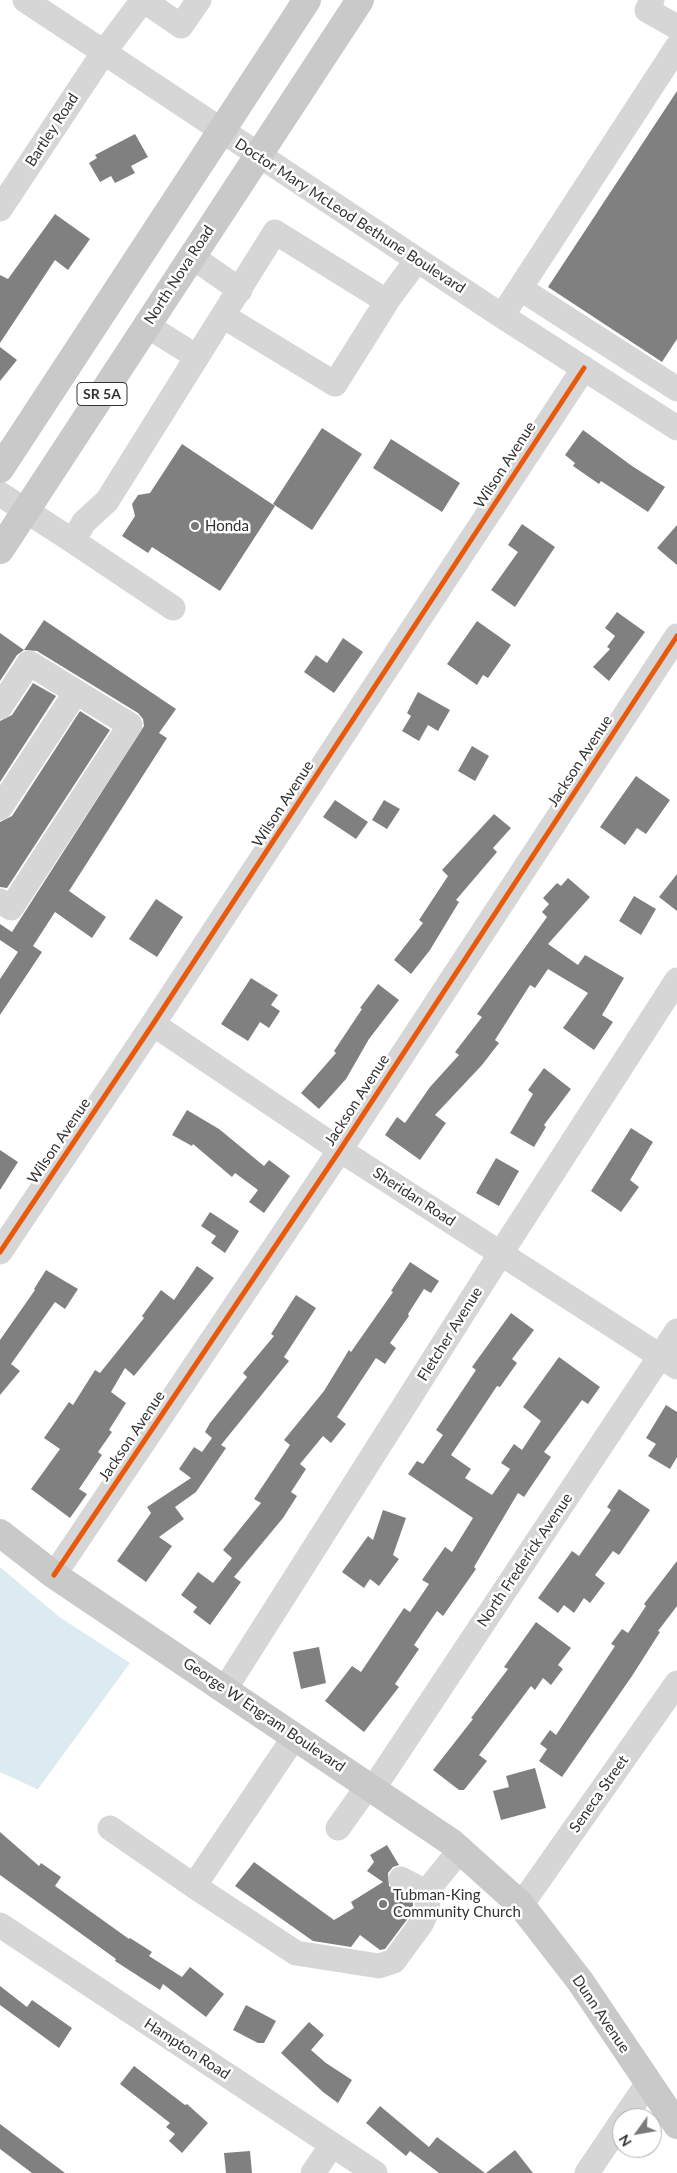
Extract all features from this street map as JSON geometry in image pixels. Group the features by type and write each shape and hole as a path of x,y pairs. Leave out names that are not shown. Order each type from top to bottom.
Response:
{"main road":[{"name":"North Nova Road","path":"0,550 360,0"},
{"name":"SR 5A","path":"0,469 221,130 297,3"},
{"name":"George W Engram Boulevard","path":"0,1533 54,1574 371,1787 460,1850 521,1905"},
{"name":"Dunn Avenue","path":"521,1905 580,1981 677,2125"}],"street":[{"name":"Doctor Mary McLeod Bethune Boulevard","path":"25,0 502,316 677,428"},
{"name":"Bartley Road","path":"0,209 104,52 143,0"},
{"path":"143,0 181,26 199,0"},
{"path":"652,0 646,10 677,27"},
{"path":"502,316 677,47"},
{"path":"73,542 84,522 107,501 275,232 383,298 389,298"},
{"path":"191,256 240,290"},
{"path":"223,316 336,384 389,298 417,260"},
{"path":"521,289 677,388"},
{"path":"146,325 197,357"},
{"name":"Wilson Avenue","path":"0,1252 153,1024 584,368"},
{"path":"0,494 173,608"},
{"name":"Jackson Avenue","path":"54,1574 340,1150 677,636"},
{"path":"0,707 29,663 130,726 11,908 0,901"},
{"path":"0,808 76,692"},
{"name":"Fletcher Avenue","path":"226,1689 501,1253 677,980"},
{"name":"Sheridan Road","path":"153,1024 340,1150 669,1361"},
{"name":"North Frederick Avenue","path":"338,1828 371,1787 669,1361 677,1330"},
{"name":"Seneca Street","path":"521,1905 677,1683"},
{"path":"194,1886 295,1736"},
{"path":"110,1828 296,1953 380,1966 394,1962 421,1924 428,1909 426,1892 460,1850"},
{"path":"401,1878 426,1892"},
{"name":"Hampton Road","path":"0,1925 375,2173"},
{"path":"631,2108 648,2083"},
{"path":"587,2173 612,2136"},
{"path":"313,2173 332,2144"}],"shaded area":[{"path":"0,1567 58,1616 130,1663 39,1790 0,1772"}],"building":[{"path":"677,91 677,339 662,362 548,287"},
{"path":"135,134 148,157 131,166 135,173 115,183 111,176 100,182 89,163 97,158 95,155"},
{"path":"55,214 90,239 68,270 55,260 0,343 0,275 8,279"},
{"path":"0,347 17,360 0,381"},
{"path":"322,428 362,454 312,530 273,504"},
{"path":"583,430 632,466 665,487 648,512 601,481 599,484 573,466 575,463 565,455"},
{"path":"391,439 460,483 442,512 373,468"},
{"name":"Honda","path":"182,444 275,506 220,591 152,547 148,553 122,536 135,516 132,504 138,495 150,493"},
{"path":"522,524 555,547 515,607 491,590 518,552 508,545"},
{"path":"677,525 677,565 657,548"},
{"path":"617,612 645,632 609,681 593,667 610,649 607,647 615,636 605,628"},
{"path":"44,620 176,709 159,733 167,738 69,891 106,917 92,938 55,912 33,946 42,952 0,1015 0,979 18,952 0,940 0,924 12,932 144,726 143,719 138,713 37,651 24,650"},
{"path":"477,621 511,645 488,678 483,675 477,685 447,664"},
{"path":"0,633 24,650 17,655 0,681"},
{"path":"343,638 363,652 334,693 304,672 316,655 327,663"},
{"path":"33,683 56,696 0,782 0,721 12,715"},
{"path":"418,692 450,710 438,731 428,725 419,741 402,731 411,716 407,713"},
{"path":"80,711 110,730 7,888 0,887 0,822 12,816"},
{"path":"472,746 489,756 475,781 458,771"},
{"path":"636,776 670,800 646,834 637,828 625,845 600,827"},
{"path":"335,800 368,822 356,839 323,817"},
{"path":"384,800 400,809 387,829 372,820"},
{"path":"494,814 511,828 493,848 497,852 456,900 459,902 430,950 411,974 394,960 423,923 419,920 448,876 442,870"},
{"path":"677,874 677,911 659,897"},
{"path":"568,878 590,897 548,944 578,965 585,955 624,978 602,1015 613,1022 594,1050 563,1028 588,993 548,969 535,988 530,985 495,1040 499,1043 482,1065 435,1115 446,1123 420,1160 385,1135 397,1117 405,1123 430,1087 459,1055 455,1052 482,1017 477,1014 547,917 542,912 549,904 543,898 557,883 561,886"},
{"path":"634,896 656,909 641,935 619,921"},
{"path":"156,899 183,917 157,957 129,939"},
{"path":"251,978 278,995 271,1005 280,1011 269,1028 260,1022 248,1041 221,1024"},
{"path":"378,984 399,1000 369,1039 346,1079 319,1109 301,1093 336,1053 334,1051 362,1009 360,1008"},
{"path":"544,1068 571,1089 544,1125 546,1127 534,1147 510,1133 533,1094 528,1090"},
{"path":"187,1110 219,1129 264,1166 269,1160 290,1176 264,1213 249,1202 258,1190 235,1173 232,1177 193,1144 192,1146 172,1135"},
{"path":"631,1128 653,1142 630,1180 639,1187 621,1212 591,1191"},
{"path":"0,1150 18,1162 0,1190"},
{"path":"496,1158 519,1171 499,1206 476,1193"},
{"path":"210,1212 239,1231 225,1253 211,1243 216,1236 201,1226"},
{"path":"410,1262 439,1281 431,1293 424,1289 408,1314 409,1316 390,1343 396,1348 385,1364 376,1358 337,1417 346,1424 331,1443 323,1436 300,1464 306,1469 291,1492 297,1496 283,1518 234,1577 241,1582 210,1625 193,1612 197,1607 181,1595 198,1572 213,1583 232,1558 223,1550 261,1503 254,1499 290,1445 284,1440 324,1391 349,1350 351,1352 393,1292 391,1291"},
{"path":"197,1266 214,1278 134,1376 125,1368 111,1392 126,1403 109,1430 112,1432 98,1452 102,1455 79,1489 87,1494 70,1518 31,1489 60,1449 44,1438 69,1402 73,1405 95,1370 100,1373 144,1318 142,1316 161,1290 174,1300"},
{"path":"46,1270 78,1289 65,1309 55,1302 11,1364 20,1371 0,1395 0,1340 35,1290"},
{"path":"296,1295 316,1308 284,1357 289,1361 221,1445 226,1448 196,1492 175,1507 184,1519 159,1537 172,1546 146,1582 117,1561 151,1513 147,1507 191,1478 179,1469 194,1447 202,1452 212,1438 205,1432 210,1423 247,1377 243,1373 274,1336 271,1334"},
{"path":"511,1313 534,1330 512,1359 517,1363 500,1387 497,1386 451,1455 471,1469 465,1478 492,1495 510,1469 501,1463 514,1444 522,1450 541,1421 523,1407 559,1357 600,1387 588,1404 582,1400 544,1452 551,1457 524,1497 518,1493 474,1567 476,1569 443,1616 437,1611 414,1645 419,1649 395,1684 399,1687 364,1732 325,1701 352,1666 361,1672 404,1608 410,1612 429,1584 422,1580 445,1547 452,1552 473,1518 408,1474 417,1461 423,1464 443,1435 436,1430 476,1370 472,1367"},
{"path":"666,1405 677,1412 677,1457 670,1469 648,1456 656,1444 646,1438"},
{"path":"619,1489 650,1510 619,1555 613,1551 595,1575 605,1583 590,1603 584,1598 574,1613 564,1605 558,1613 538,1598 572,1551 579,1556 611,1510 607,1507"},
{"path":"383,1510 406,1518 393,1555 399,1559 379,1586 370,1579 364,1588 342,1572 368,1536 373,1540"},
{"path":"677,1561 677,1606 658,1631 660,1632 632,1676 562,1777 539,1761 547,1749 540,1744 550,1730 556,1735 615,1646 611,1644 622,1629 628,1633 646,1606 644,1604"},
{"path":"536,1622 571,1648 558,1665 563,1669 551,1685 543,1678 535,1690 531,1686 479,1755 487,1761 464,1790 459,1790 433,1770 473,1719 471,1718 508,1669 504,1667"},
{"path":"319,1647 326,1683 301,1689 293,1652"},
{"path":"535,1768 546,1808 501,1820 493,1791 509,1787 506,1776"},
{"path":"0,1832 39,1866 41,1863 61,1877 55,1886 129,1939 152,1952 149,1956 182,1977 190,1967 224,1994 206,2017 163,1984 160,1990 115,1961 116,1959 0,1875"},
{"path":"387,1845 399,1865 393,1867 388,1873 389,1886 413,1901 413,1906 409,1912 409,1917 385,1949 380,1950 360,1935 351,1947 313,1941 235,1886 254,1862 334,1920 354,1908 351,1902 383,1882 367,1871 374,1862 370,1855"},
{"path":"0,1986 27,2007 32,2000 72,2028 59,2048 0,2005"},
{"path":"246,2005 276,2021 264,2043 258,2043 233,2030"},
{"path":"309,2022 324,2035 311,2050 326,2063 352,2080 338,2103 323,2092 281,2053"},
{"path":"134,2066 185,2105 187,2104 208,2123 182,2153 169,2141 175,2134 166,2127 170,2123 120,2084"},
{"path":"380,2106 429,2147 437,2137 485,2173 439,2173 410,2151 406,2156 366,2123"},
{"path":"0,2124 65,2173 32,2173 0,2149"},
{"path":"515,2150 533,2173 486,2173"},
{"path":"250,2151 252,2173 226,2173 224,2153"}],"cycle path":[{"path":"0,1252 153,1024 584,368"},
{"path":"54,1575 340,1150 677,636"}],"place":[{"name":"Honda","path":"195,526"},
{"name":"Tubman-King Community Church","path":"383,1904"}]}
